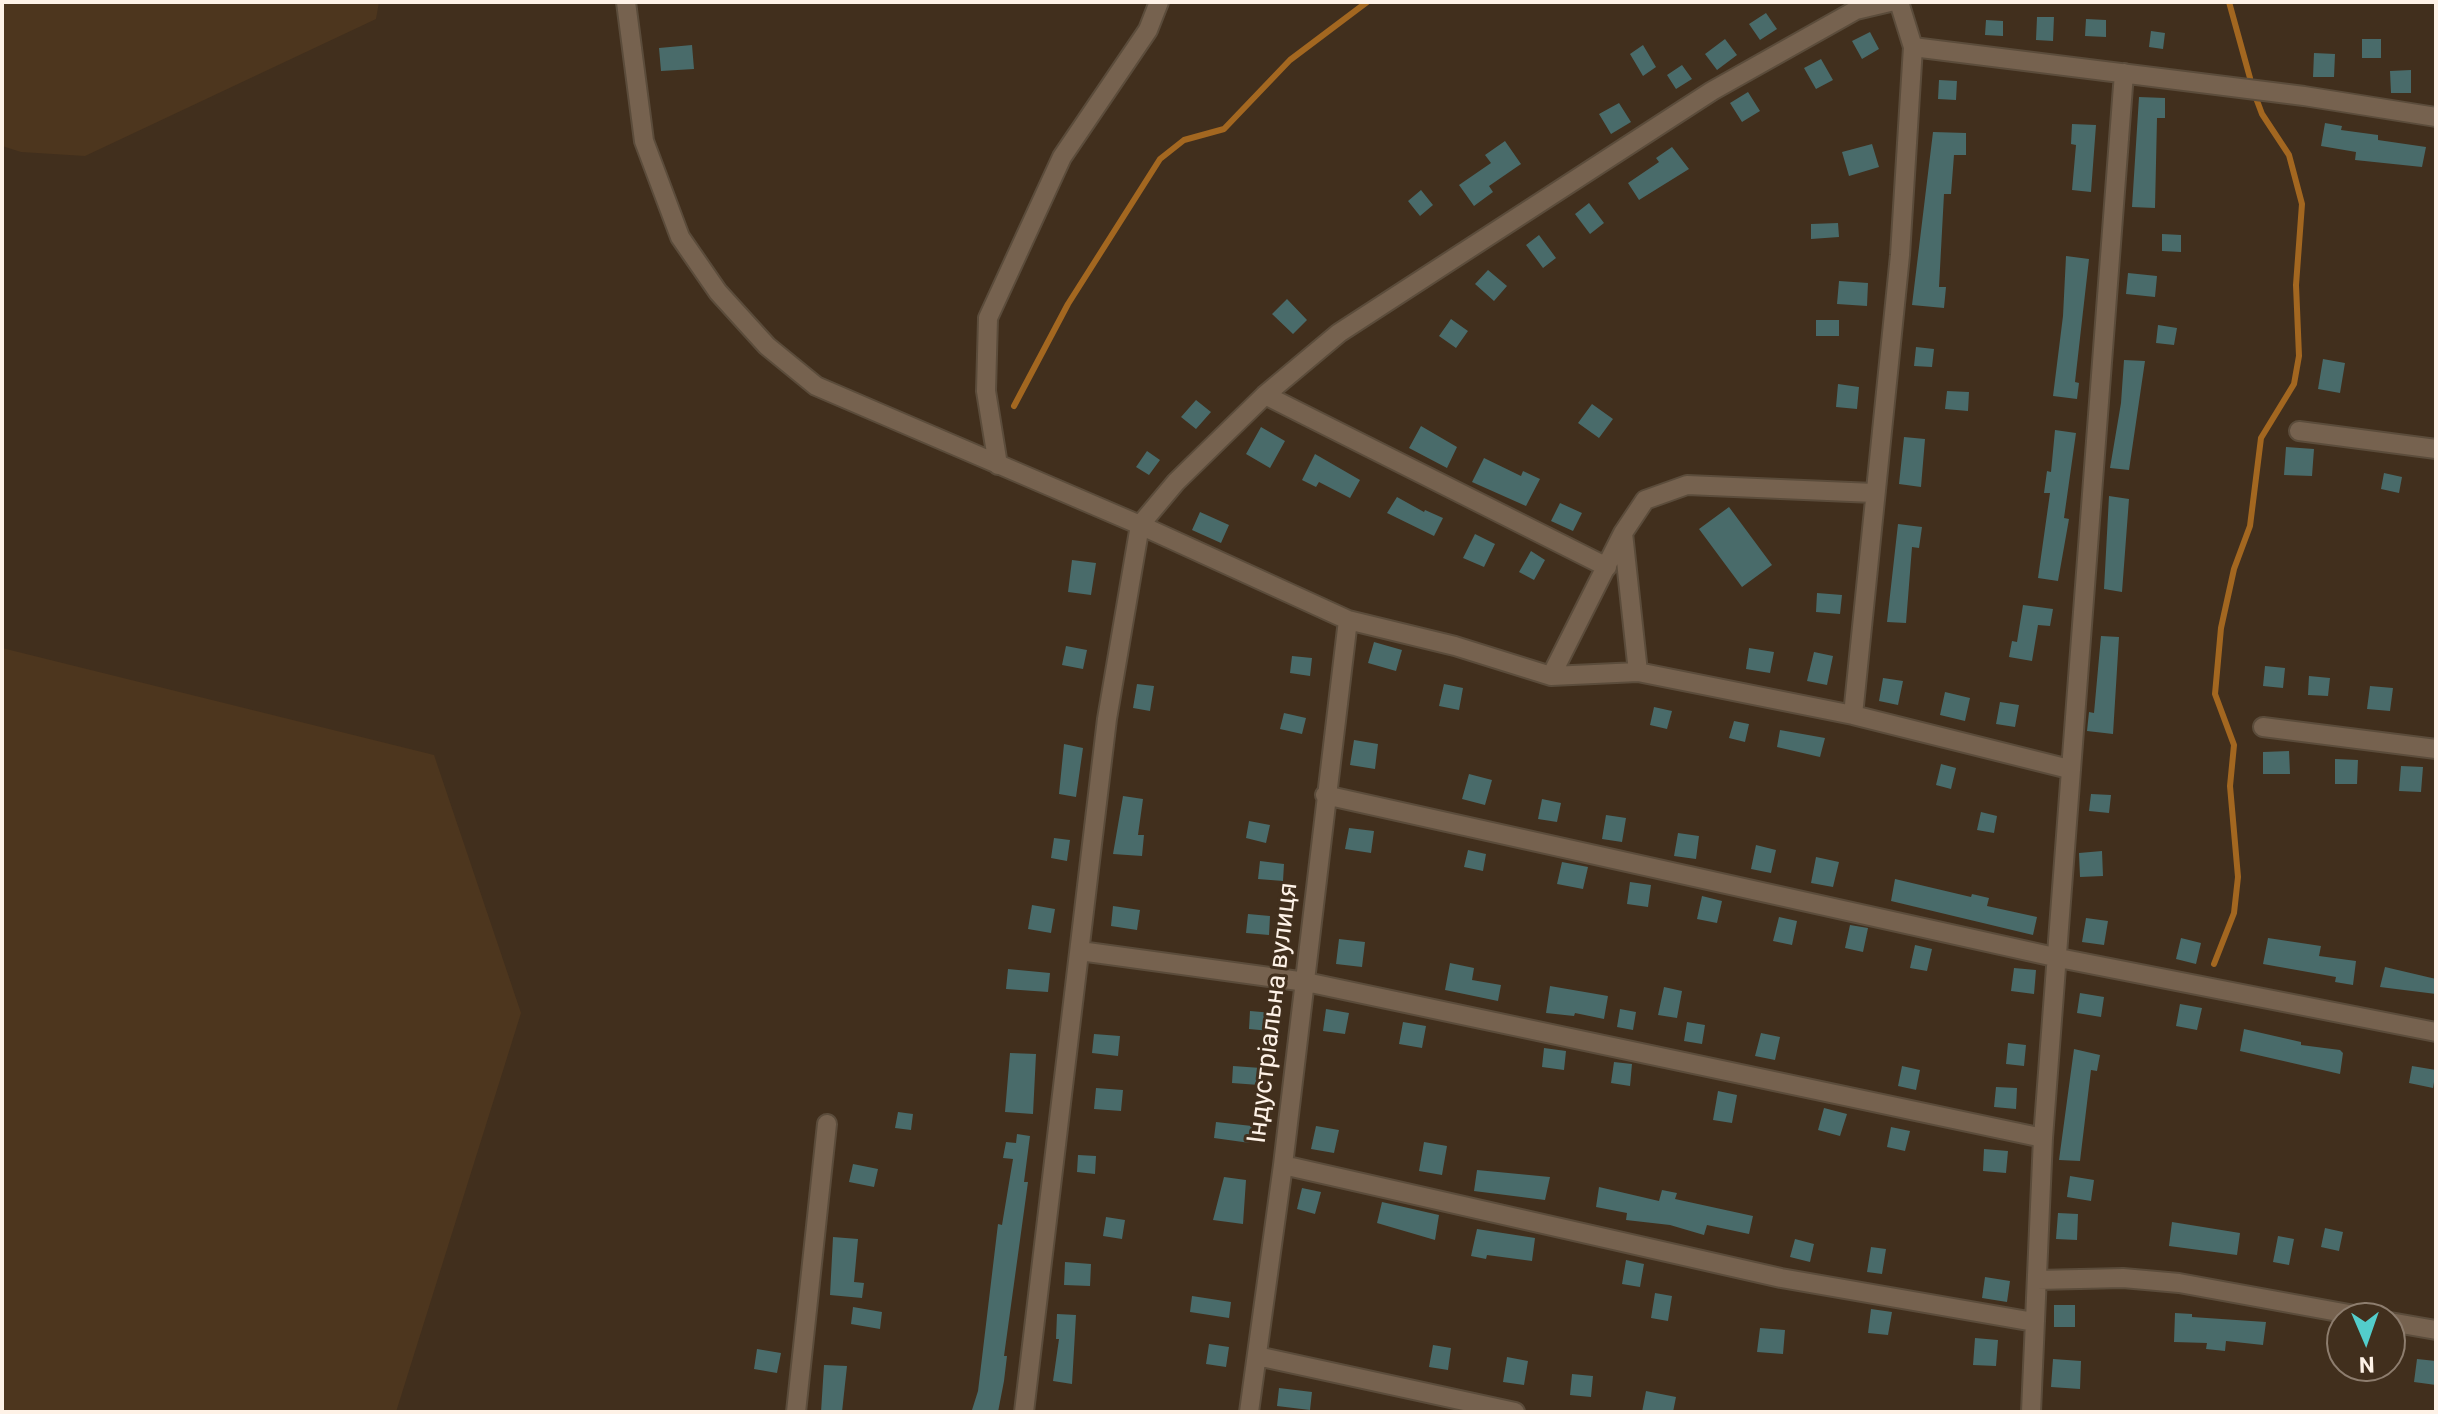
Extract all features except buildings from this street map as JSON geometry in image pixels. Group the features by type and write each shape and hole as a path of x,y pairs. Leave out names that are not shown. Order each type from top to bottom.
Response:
{"street":[{"path":"626,2 644,141 680,237 718,292 767,346 816,386 1140,525 1348,620 1455,646 1551,676 1638,672 1853,715 2069,769"},
{"path":"998,465 986,391 988,318 1062,157 1148,30 1159,2"},
{"path":"1024,1412 1107,719 1140,525 1176,482 1265,395 1339,333 1712,91 1856,10 1890,2"},
{"path":"1853,715 1900,255 1913,47 1899,2"},
{"path":"1913,47 2436,117"},
{"path":"2031,1412 2043,1138 2124,73"},
{"path":"1265,395 1607,567"},
{"path":"2299,431 2436,449"},
{"path":"1551,676 1623,533 1645,500 1687,485 1874,493"},
{"path":"1623,533 1638,672"},
{"name":"Індустріальна вулиця","path":"1249,1412 1306,982 1325,795 1348,620"},
{"path":"2263,727 2436,749"},
{"path":"1325,795 2059,958 2436,1032"},
{"path":"1080,951 1306,982 2043,1138"},
{"path":"796,1412 827,1124"},
{"path":"1283,1165 1781,1278 2034,1322"},
{"path":"2037,1280 2123,1278 2179,1283 2326,1310"},
{"path":"2406,1325 2436,1330"},
{"path":"1257,1356 1515,1412"}],"shaded area":[{"path":"2,2 379,2 376,19 85,156 21,152 2,146"},
{"path":"2,648 434,755 521,1013 396,1412 2,1412"}],"waterway":[{"path":"1014,406 1068,304 1160,159 1184,140 1224,129 1290,60 1367,2"},
{"path":"2229,2 2250,78"},
{"path":"2214,964 2234,913 2238,877 2230,786 2234,745 2215,694 2221,628 2234,569 2250,526 2261,438 2294,384 2299,356 2296,285 2302,204 2289,155 2262,114 2256,98"}]}
